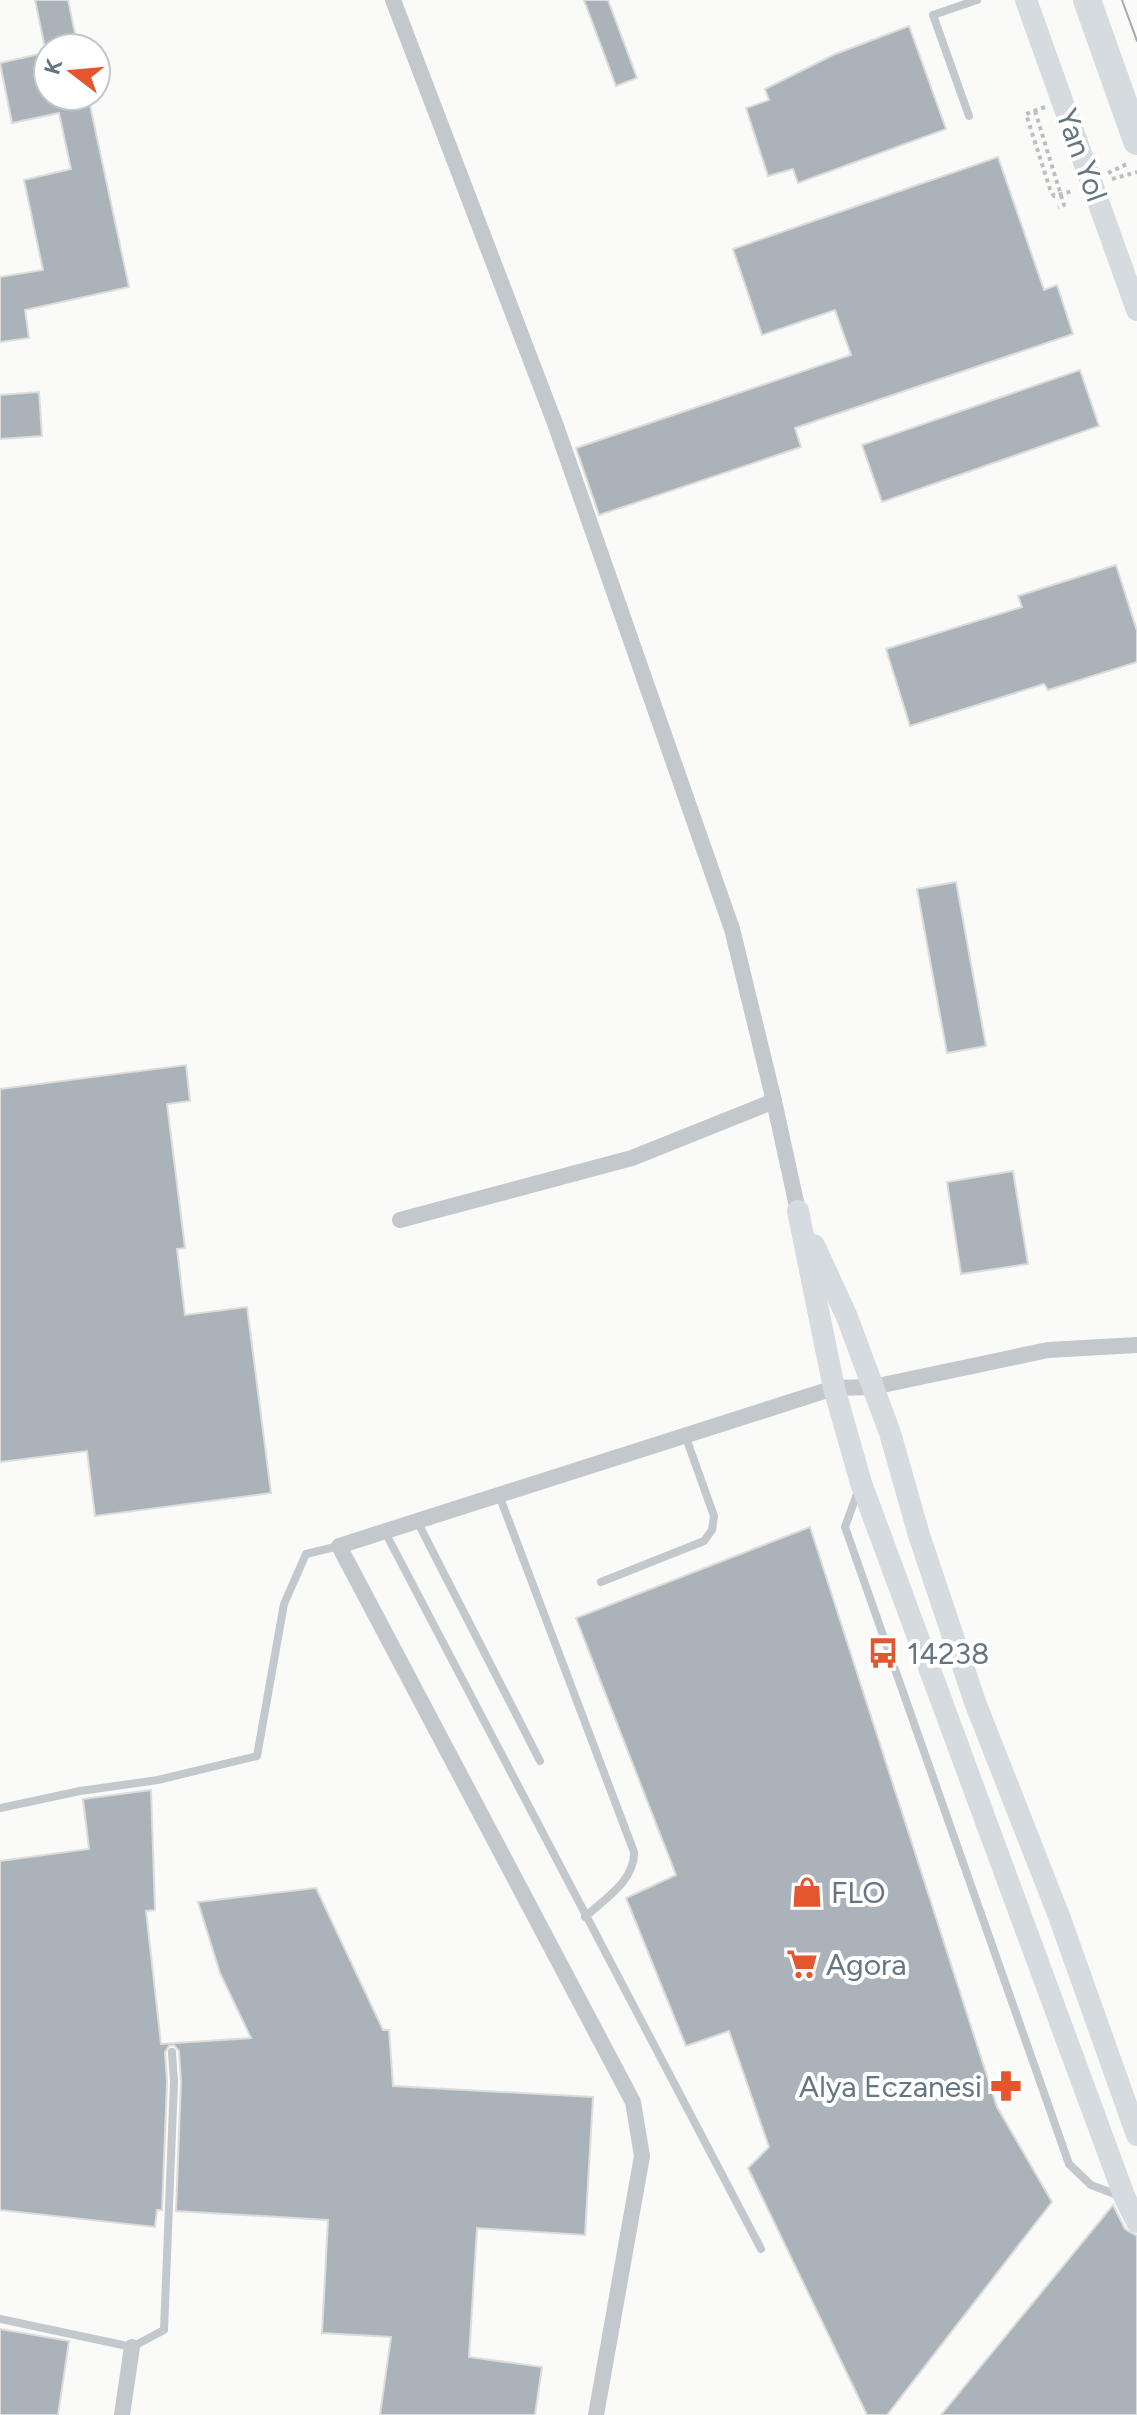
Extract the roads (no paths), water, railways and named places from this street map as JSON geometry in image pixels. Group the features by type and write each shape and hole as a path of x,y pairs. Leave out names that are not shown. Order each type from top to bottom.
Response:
{"highway":[{"path":"1087,0 1137,141"}],"street":[{"path":"393,0 556,426 732,929 774,1101 834,1388 861,1483 1125,2198 1137,2222"},
{"name":"Yan Yol","path":"1026,0 1137,310"},
{"path":"400,1220 632,1158 774,1101"},
{"path":"798,1211 847,1317 890,1433 919,1535 975,1702 1059,1916 1137,2135"},
{"path":"596,2415 642,2156 633,2102 339,1546 834,1388 873,1387 1048,1350 1137,1345"},
{"path":"122,2415 132,2347"}],"lane":[{"path":"969,116 933,15 977,0"},
{"path":"601,1582 704,1541 709,1536 714,1523 713,1509 685,1435"},
{"path":"861,1483 845,1527 1069,2164 1091,2185 1125,2198"},
{"path":"499,1495 634,1852 633,1866 626,1879 585,1917"},
{"path":"417,1521 540,1761"},
{"path":"385,1532 761,2249"},
{"path":"0,1808 80,1791 158,1780 257,1756 284,1604 306,1554 339,1546"},
{"path":"0,2319 132,2347 164,2330 174,2082 172,2052"}],"tram line":[{"path":"1122,0 1137,41"}],"place":[{"name":"14238","path":"883,1653"},
{"name":"FLO","path":"807,1892"},
{"name":"Agora","path":"802,1964"},
{"name":"Alya Eczanesi","path":"1006,2086"}]}
